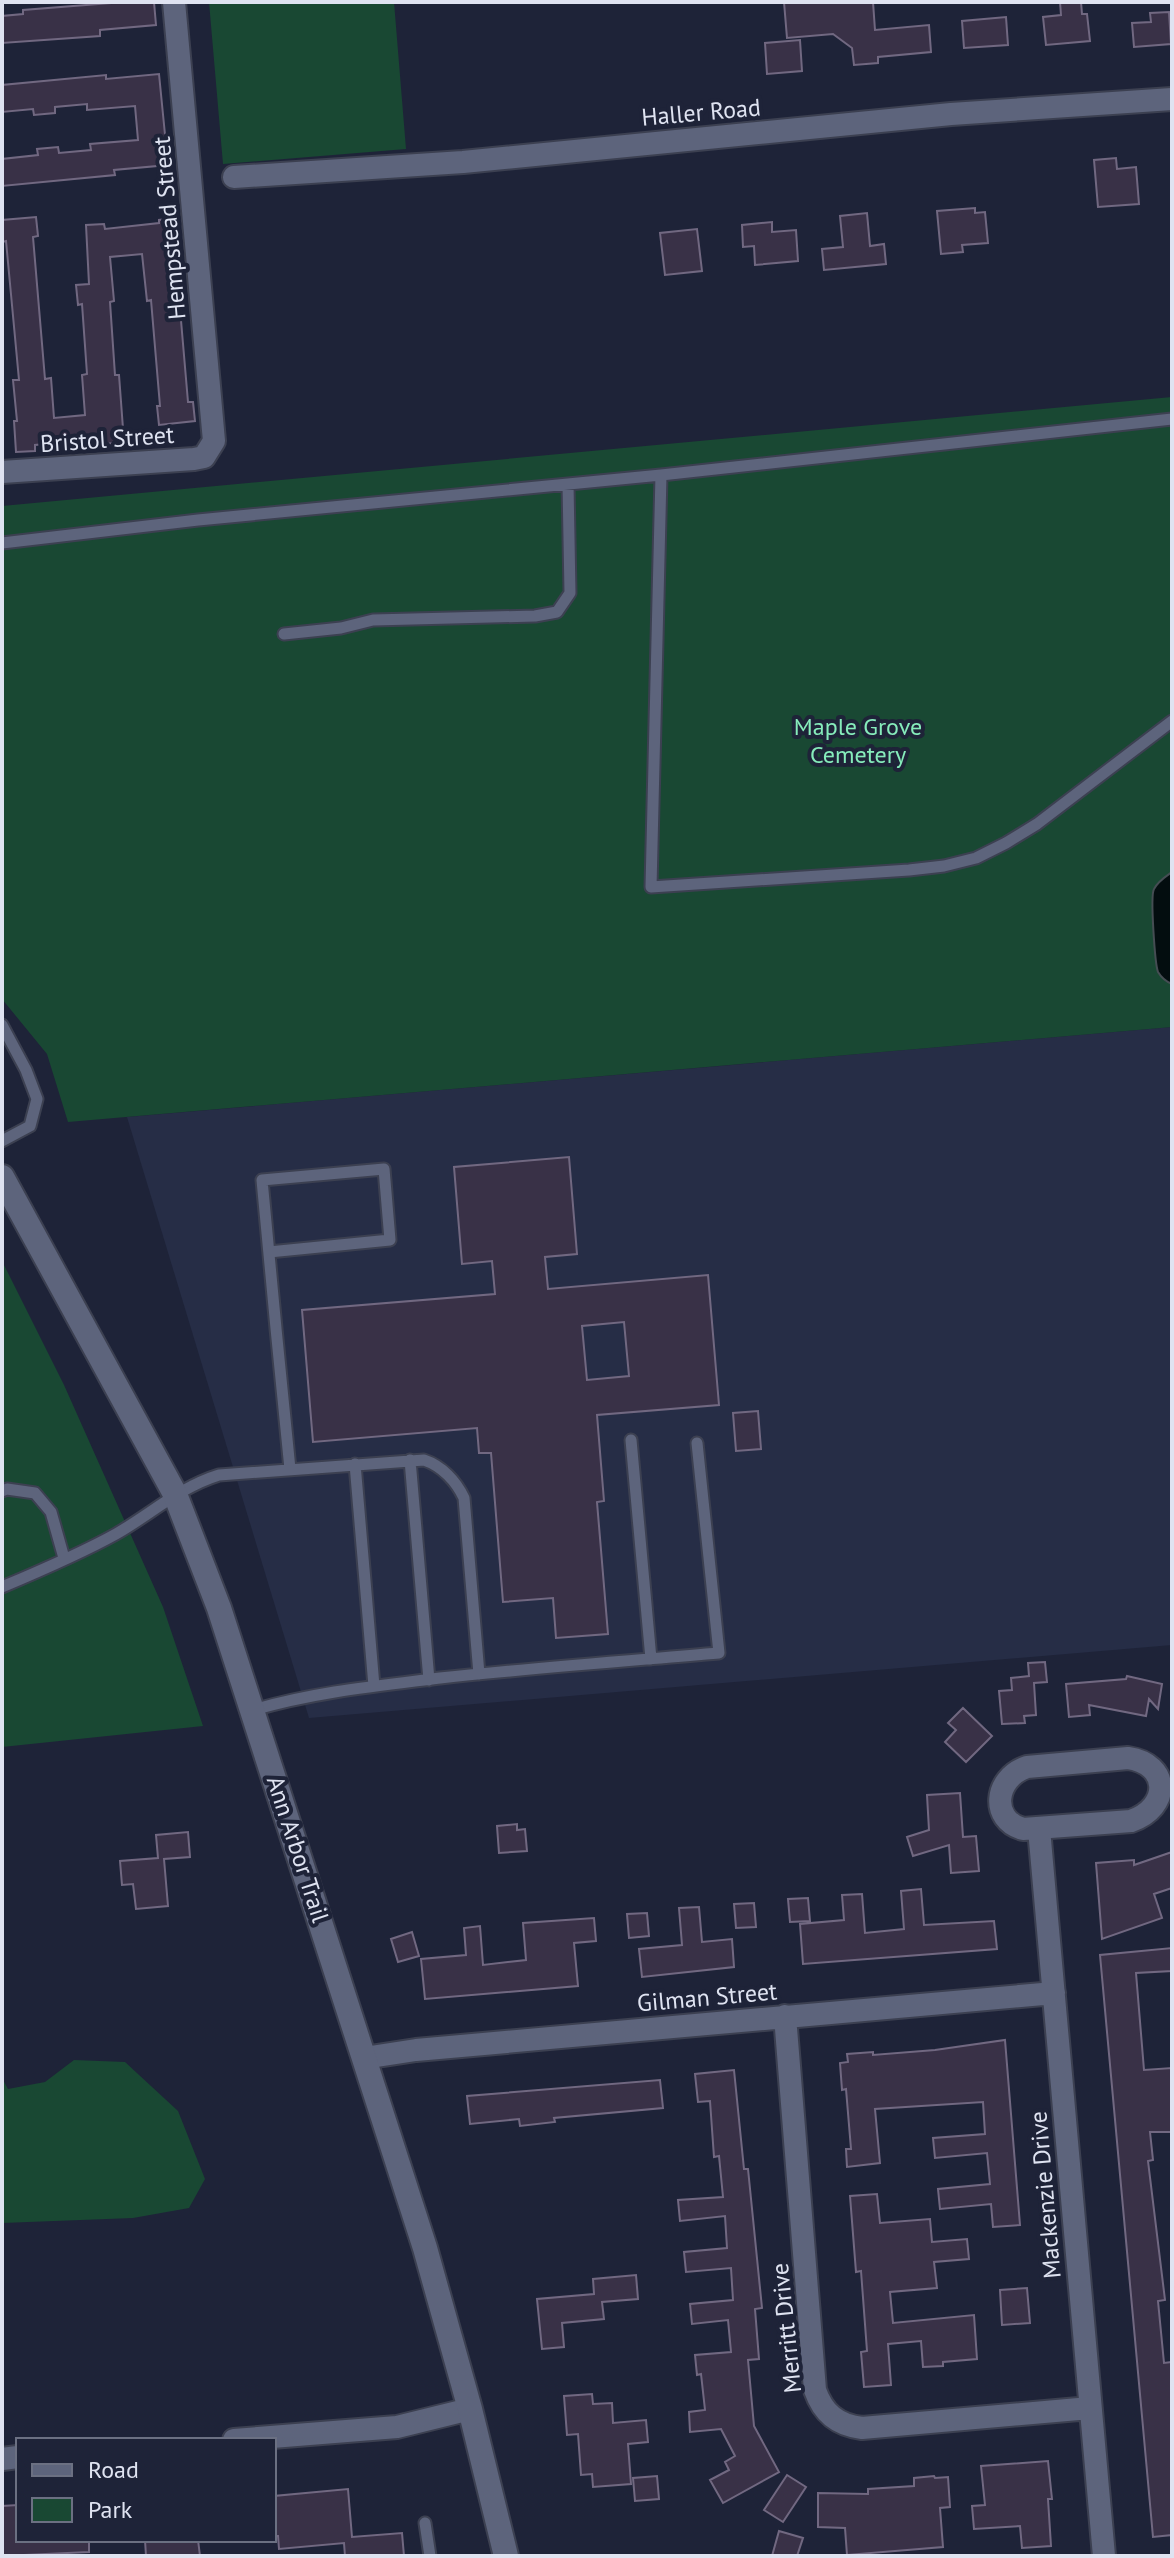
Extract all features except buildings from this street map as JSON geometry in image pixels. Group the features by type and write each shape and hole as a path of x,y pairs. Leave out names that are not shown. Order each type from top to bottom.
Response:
{"street":[{"name":"Hempstead Street","path":"174,2 214,441 210,448"},
{"name":"Haller Road","path":"234,177 463,162 951,114 1172,99"},
{"name":"Bristol Street","path":"2,472 194,459 204,457 210,448"},
{"name":"Ann Arbor Trail","path":"2,1177 175,1494 219,1608 425,2248 470,2409 506,2556"},
{"path":"1128,1758 1151,1766 1158,1777 1158,1799 1154,1809 1144,1816 1131,1821 1039,1829 1016,1827 1000,1803 1000,1792 1016,1771 1027,1767 1128,1758"},
{"name":"Mackenzie Drive","path":"1039,1829 1104,2556"},
{"name":"Gilman Street","path":"364,2058 416,2050 1054,1993"},
{"name":"Merritt Drive","path":"785,2016 815,2390 825,2411 841,2424 862,2428 1090,2408"},
{"path":"259,2438 397,2427 470,2409"}],"lane":[{"path":"2,543 1172,419"},
{"path":"661,475 651,887 909,870 976,858 1037,824 1172,721"},
{"path":"284,634 341,628 373,620 535,616 557,612 570,593 568,484"},
{"path":"2,1025 26,1070 37,1099 30,1126 2,1141"},
{"path":"269,1252 390,1240 384,1169 262,1180 290,1469"},
{"path":"631,1440 651,1659"},
{"path":"253,1710 295,1698 374,1686 719,1653 697,1443"},
{"path":"2,1587 116,1534 175,1494 219,1475 410,1460 434,1463 454,1482 464,1498 479,1674"},
{"path":"410,1460 429,1680"},
{"path":"355,1464 374,1686"},
{"path":"2,1491 35,1493 51,1512 64,1558"},
{"path":"425,2523 430,2556"}],"shaded area":[{"path":"1172,872 1172,984 1158,972 1153,894 1162,879"},
{"path":"1172,1027 1172,1645 309,1718 127,1117"}],"green space":[{"path":"209,2 394,2 406,149 223,164"},
{"name":"Maple Grove Cemetery","path":"1172,397 1172,1027 68,1122 47,1054 2,999 2,506"},
{"path":"2,1261 64,1385 163,1607 203,1726 2,1747"},
{"path":"74,2060 125,2062 178,2111 205,2179 189,2208 133,2218 2,2223 2,2078 8,2089 45,2082"}]}
